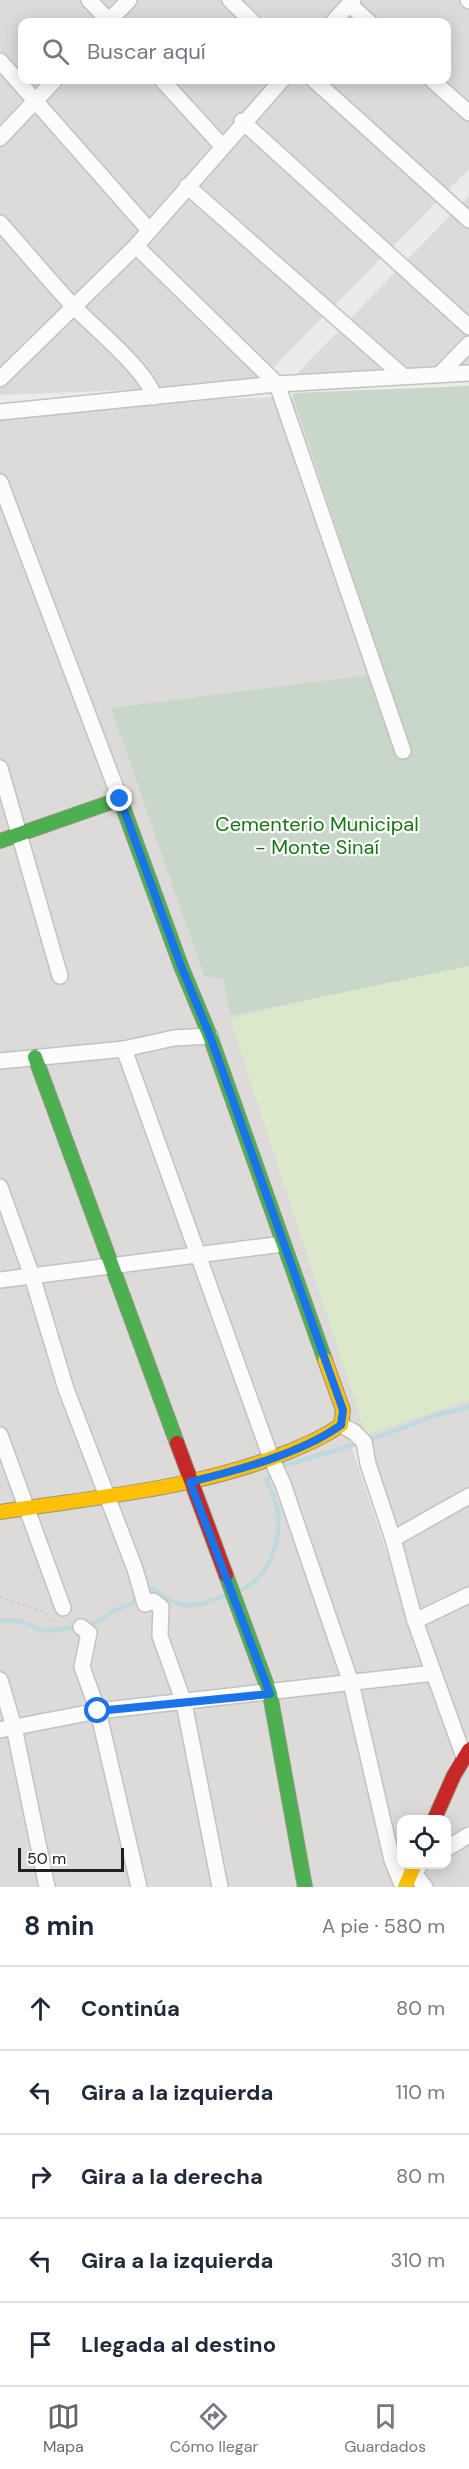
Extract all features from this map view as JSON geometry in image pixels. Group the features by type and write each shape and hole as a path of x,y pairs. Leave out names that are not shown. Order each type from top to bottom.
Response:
{"street":[{"path":"90,0 106,18"},
{"path":"113,18 129,0"},
{"path":"230,0 249,18"},
{"path":"337,18 351,2 365,18"},
{"path":"0,61 18,82"},
{"path":"20,84 149,230"},
{"path":"0,138 51,84"},
{"path":"166,84 222,146"},
{"path":"0,378 136,246 242,121 278,84"},
{"path":"318,84 469,220"},
{"path":"436,84 469,113"},
{"path":"242,121 469,327"},
{"path":"187,186 403,376"},
{"path":"0,223 73,306 139,373 154,397"},
{"path":"136,246 277,384 403,751"},
{"path":"440,374 469,344"},
{"path":"0,412 277,384 469,373"},
{"path":"0,482 181,966 210,1036 343,1410 341,1425 326,1436 272,1461 190,1482 0,1512"},
{"path":"0,768 60,976"},
{"path":"0,841 120,799"},
{"path":"0,1061 124,1049 174,1038 210,1036"},
{"path":"124,1049 272,1461 283,1484 351,1683 392,1860 404,1887"},
{"path":"35,1057 227,1584 270,1694 305,1887"},
{"path":"0,1187 32,1276 66,1389 135,1569 145,1604 153,1601 161,1607 160,1636 184,1703 220,1887"},
{"path":"0,1280 284,1244"},
{"path":"341,1425 354,1432 364,1442 368,1464 393,1539 415,1621 466,1753 437,1815"},
{"path":"0,1435 63,1608"},
{"path":"393,1539 469,1496"},
{"path":"415,1621 469,1595"},
{"path":"81,1627 89,1633 82,1667 98,1711 139,1887"},
{"path":"7,1728 98,1711 270,1694 434,1673"},
{"path":"0,1680 7,1728 47,1887"},
{"path":"451,1846 469,1835"},
{"path":"404,1887 414,1869"},
{"path":"417,1869 425,1887"}],"path":[{"path":"0,1597 44,1612 52,1621 62,1618 63,1608"}],"shaded area":[{"path":"0,0 469,0 469,169 256,385 0,395"},
{"path":"469,196 469,375 289,382"},
{"path":"469,391 469,1738 463,1744 231,1084 454,1755 428,1815 397,1815 397,1869 404,1869 394,1887 0,1887 0,406"},
{"path":"469,1750 469,1887 401,1887 409,1869 451,1869 451,1815 435,1815"}],"green space":[{"name":"Cementerio Municipal - Monte Sinaí","path":"469,386 469,966 230,1016 223,979 204,976 111,708 384,673 292,393"},
{"path":"469,961 469,1400 366,1435 230,1019"}],"waterway":[{"path":"367,1441 434,1416 469,1407"},
{"path":"238,1591 248,1586 265,1570 275,1549 278,1514 266,1479 283,1466 359,1443"},
{"path":"144,1590 153,1588 171,1601 188,1605 197,1605 227,1595"},
{"path":"0,1621 19,1621 45,1631 81,1627 102,1620 109,1613 133,1603 138,1596"}],"traffic: fast":[{"path":"0,841 120,799 181,966 210,1036 325,1360"},
{"path":"35,1057 177,1443"},
{"path":"226,1575 270,1694 305,1887"}],"traffic: slow":[{"path":"0,1512 146,1490 218,1475 253,1465 309,1443 341,1425 343,1410 325,1360"},
{"path":"405,1887 413,1869"}],"traffic: jam":[{"path":"177,1443 226,1575"},
{"path":"436,1815 454,1775 469,1750"}],"route":[{"path":"98,1711 270,1694 190,1482 255,1466 326,1436 341,1425 343,1410 210,1036 181,966 120,799"}]}
